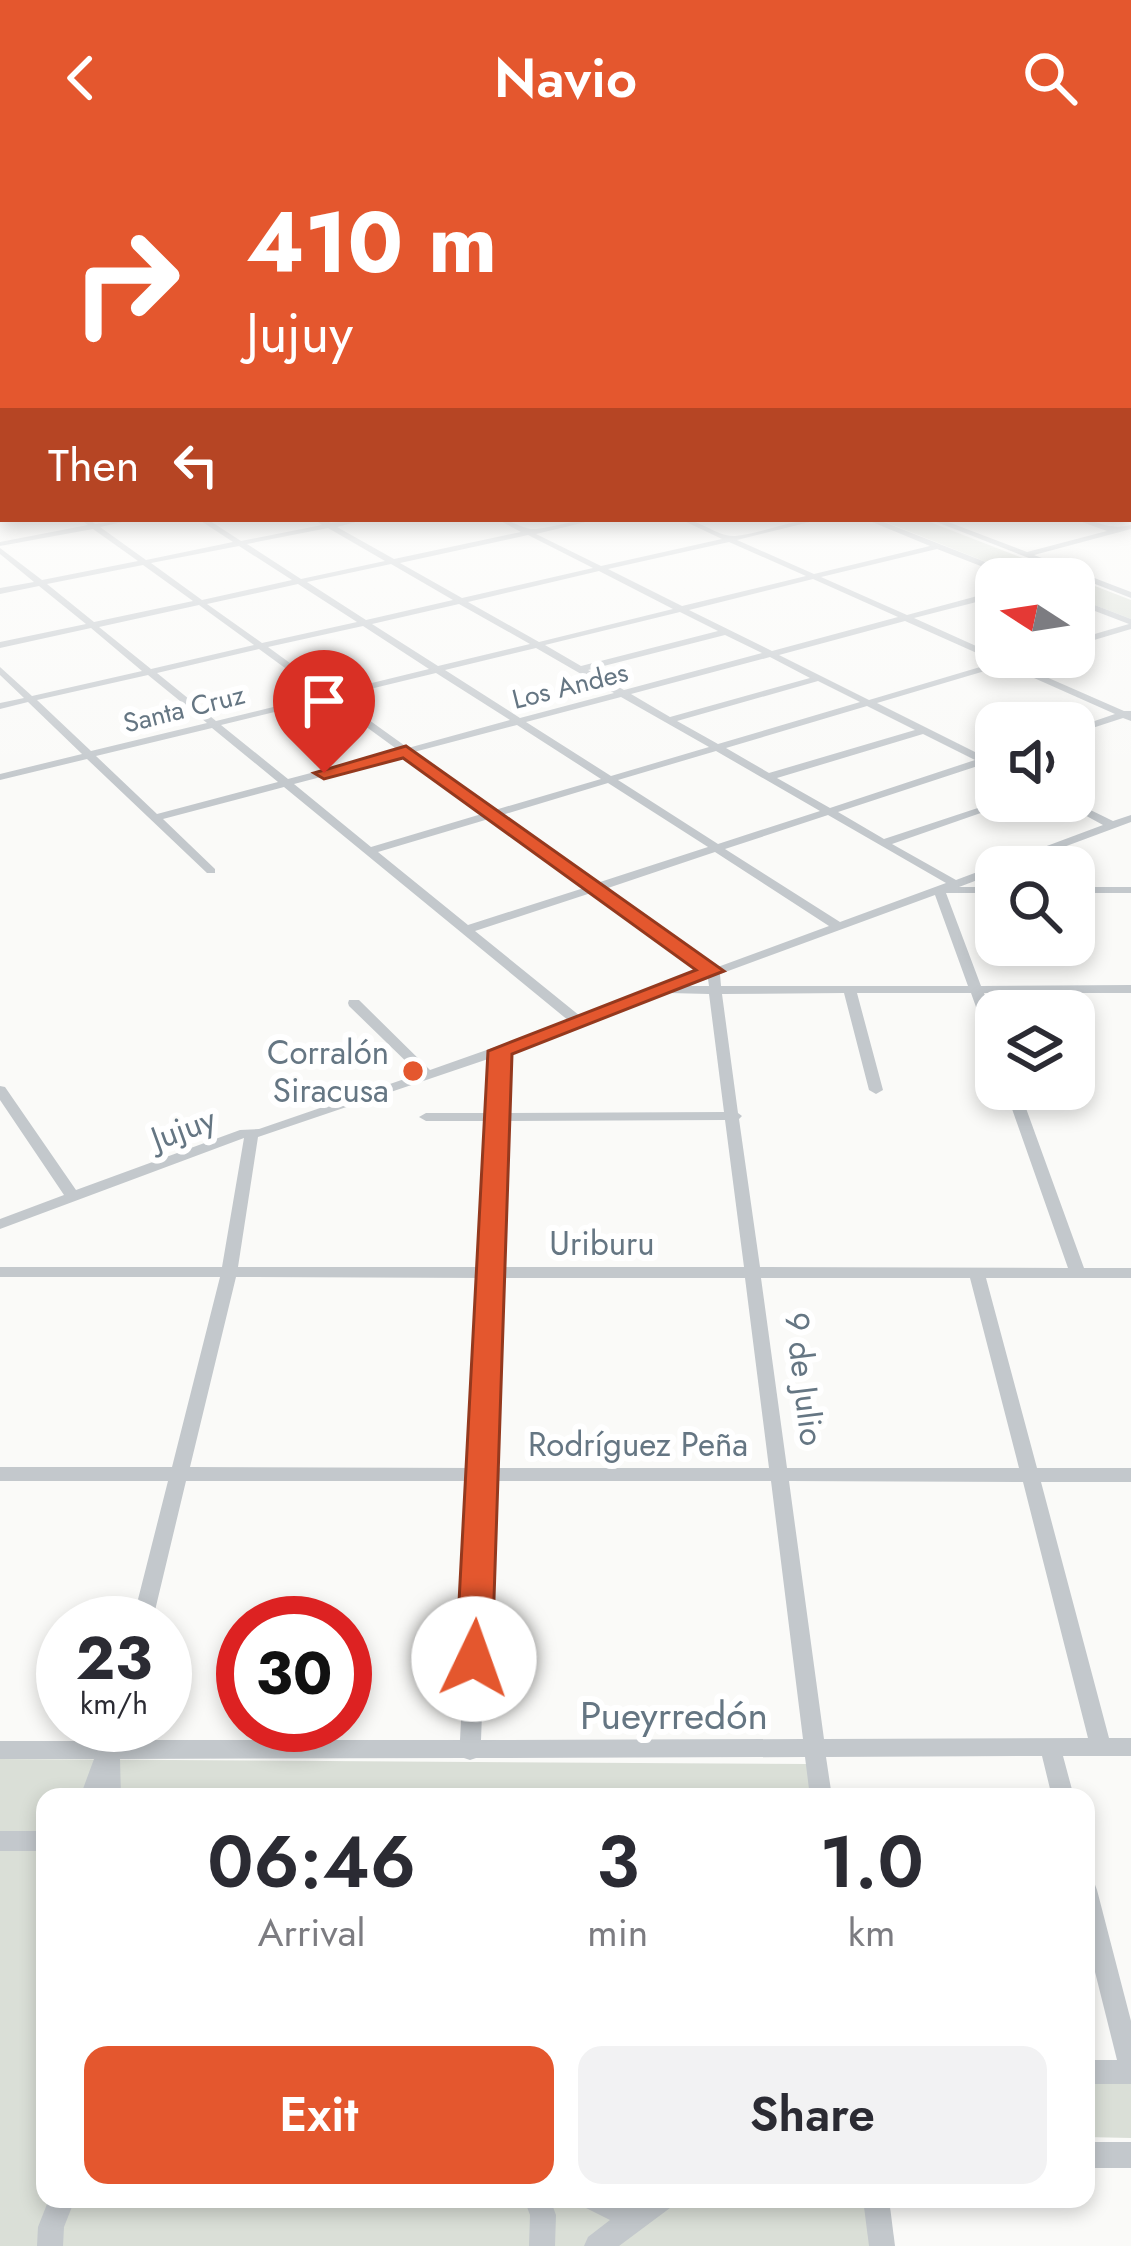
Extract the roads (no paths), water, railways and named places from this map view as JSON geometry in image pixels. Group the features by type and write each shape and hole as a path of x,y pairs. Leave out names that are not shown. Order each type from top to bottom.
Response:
{"street":[{"path":"47,588 578,1021"},
{"path":"176,588 595,885 715,980 849,989 1131,989"},
{"path":"0,645 268,588"},
{"path":"308,588 838,926"},
{"path":"438,588 955,884"},
{"path":"0,706 520,588"},
{"path":"637,588 975,754"},
{"name":"Santa Cruz","path":"0,777 763,588"},
{"path":"833,588 975,649"},
{"path":"1095,596 1131,595"},
{"name":"Los Andes","path":"155,818 975,599"},
{"path":"1095,607 1131,624"},
{"path":"1095,636 1131,624"},
{"path":"580,669 725,632"},
{"path":"0,670 211,871"},
{"path":"369,851 975,671"},
{"path":"670,720 819,678"},
{"path":"1043,678 1129,715"},
{"path":"1095,725 1129,715"},
{"path":"771,776 923,731"},
{"path":"469,929 828,809 975,766"},
{"path":"886,842 975,813"},
{"path":"1095,816 1112,825"},
{"name":"Jujuy","path":"1056,846 1131,818"},
{"name":"Jujuy","path":"0,1224 659,991 715,980 838,926 975,877"},
{"path":"975,890 939,890 977,989"},
{"path":"1095,890 1131,890"},
{"name":"9 de Julio","path":"715,980 820,1788"},
{"path":"849,989 876,1090"},
{"path":"354,1003 428,1075"},
{"path":"470,1751 500,1051"},
{"path":"0,1090 73,1197"},
{"path":"1020,1110 1078,1273"},
{"path":"426,1118 735,1116"},
{"path":"149,1596 229,1273 252,1133"},
{"name":"Uriburu","path":"0,1273 1131,1273"},
{"path":"977,1273 1101,1747"},
{"name":"Rodríguez Peña","path":"0,1474 1131,1474"},
{"path":"1050,1746 1061,1788"},
{"name":"Pueyrredón","path":"192,1750 1131,1747"},
{"name":"Pueyrredón","path":"0,1750 36,1750"},
{"path":"95,1788 109,1752"},
{"path":"110,1752 110,1788"},
{"path":"0,1841 36,1841"},
{"path":"1095,1926 1131,2071 1095,2072"},
{"path":"1095,2155 1131,2155"},
{"path":"50,2246 58,2208"},
{"path":"540,2208 542,2246"},
{"path":"597,2246 649,2208"},
{"path":"877,2208 882,2246"}],"place":[{"name":"Corralón Siracusa","path":"413,1071"}]}
